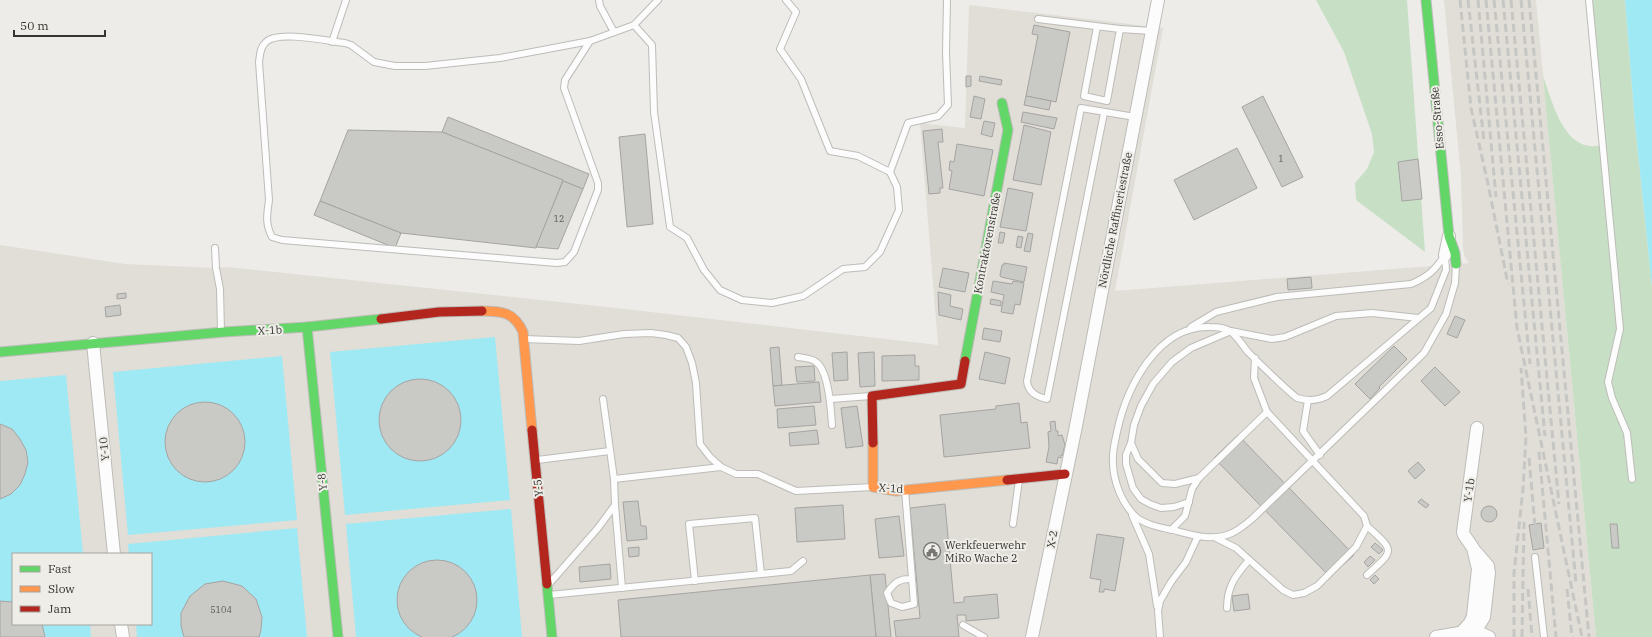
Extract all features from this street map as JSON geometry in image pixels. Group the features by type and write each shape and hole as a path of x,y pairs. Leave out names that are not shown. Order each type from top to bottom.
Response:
{"street":[{"name":"Nördliche Raffineriestraße","path":"1072,441 1158,0"},
{"name":"Esso-Straße","path":"1426,0 1449,236 1455,253 1456,264"},
{"name":"Kontraktorenstraße","path":"872,396 961,384 1008,130 1002,103"},
{"name":"Esso-Straße","path":"1445,254 1449,236"},
{"name":"X-1b","path":"0,352 222,332 307,327 439,312 501,311 518,321 523,332 524,339"},
{"name":"Y-8","path":"307,327 338,637"},
{"name":"Y-5","path":"524,339 552,637"},
{"name":"Y-10","path":"93,343 114,553"},
{"name":"X-1d","path":"872,396 873,487 896,491 1065,474"},
{"name":"Y-1b","path":"1467,632 1472,616 1478,569 1473,548 1463,532 1477,428"},
{"name":"X-2","path":"1032,637 1072,441"},
{"path":"121,625 123,637"},
{"path":"1436,637 1467,632 1478,632 1489,637"}],"lane":[{"path":"332,42 346,0"},
{"path":"599,0 600,6 614,32"},
{"path":"590,41 565,80 564,88 598,182 598,190 574,252 565,262 557,263 282,240 272,237 267,227 266,220 269,200 259,62 260,51 266,42 275,37 292,37 351,45 374,62 395,66 425,66 500,58 590,41 634,25 658,0"},
{"path":"634,25 652,45 654,112 670,227 687,238 704,270 720,290 742,300 772,303 803,296 843,269 865,267 880,252 899,210 896,187 890,172 858,156 830,151 801,79 780,50 796,12 786,0"},
{"path":"890,172 908,123 938,116 948,105 946,0"},
{"path":"1589,0 1620,329 1608,382 1612,398 1627,433 1632,479"},
{"path":"1038,19 1120,29 1152,31"},
{"path":"1097,26 1084,96 1107,101 1120,29"},
{"path":"1104,113 1047,399 1042,398 1030,391 1027,381 1081,108 1135,117"},
{"path":"215,248 216,268 220,289 222,332"},
{"path":"1230,331 1255,358 1297,398 1308,400 1321,399 1327,396 1431,308 1446,270 1445,254"},
{"path":"1160,637 1155,582 1149,554 1141,532 1118,487 1112,463 1121,413 1135,382 1146,365 1165,343 1216,312 1277,297 1411,284 1424,279 1433,271 1445,254"},
{"path":"1216,538 1232,533 1252,519 1424,353 1446,314 1455,283 1456,264"},
{"path":"1185,330 1201,327 1213,327 1272,339 1285,337 1336,316 1372,313 1418,318"},
{"path":"1189,502 1174,507 1162,508 1150,504 1141,498 1133,488 1126,464 1126,455 1131,443 1134,425 1141,406 1153,384 1172,362 1191,348 1230,331"},
{"path":"524,339 579,341 624,334 651,333 666,334 678,338 686,347 692,363 696,383 700,444 710,457 722,467 736,474 758,474 796,491 873,487"},
{"path":"798,357 815,361 822,367 831,399 832,425"},
{"path":"1255,358 1254,378 1267,412 1364,516 1367,526 1386,543 1389,548 1389,554 1385,560 1367,575"},
{"path":"831,399 872,396"},
{"path":"603,399 614,479 622,588"},
{"path":"1308,400 1303,431 1320,455"},
{"path":"1171,530 1185,516 1192,489 1199,478 1267,412"},
{"path":"1131,443 1138,459 1162,483 1174,484 1199,478"},
{"path":"535,460 610,451"},
{"path":"614,479 722,467"},
{"path":"1013,524 1020,479"},
{"path":"905,490 912,578 914,604 902,607 892,603 887,593 894,583 904,578 912,578"},
{"path":"547,591 615,506"},
{"path":"1128,506 1136,517 1147,523 1198,536 1216,538 1236,548 1283,590 1293,595 1304,593 1317,586 1356,546 1367,526"},
{"path":"695,581 689,524 755,518 761,574"},
{"path":"1158,611 1164,592 1186,562 1198,536"},
{"path":"1535,557 1544,637"},
{"path":"1227,608 1227,596 1232,582 1249,560"},
{"path":"547,591 622,588 791,571 803,561"},
{"path":"963,625 984,637"}],"shaded area":[{"path":"1444,0 1536,0 1596,637 0,637 0,245 125,264 216,268 228,267 616,308 938,345 920,123 965,128 969,5 1163,28 1115,291 1469,263 1464,255 1461,176"}],"green space":[{"path":"1316,0 1407,0 1425,252 1356,200 1355,183 1367,169 1374,152 1372,134 1344,52"},
{"path":"1592,0 1625,0 1635,124 1652,287 1652,637 1596,637 1543,76 1556,113 1570,136 1580,143 1591,146 1605,144"}],"water":[{"path":"1625,0 1652,0 1652,287 1635,124"},
{"path":"495,337 510,500 345,515 330,352"},
{"path":"282,356 297,520 128,535 113,372"},
{"path":"66,375 83,553 12,553 12,625 90,625 91,637 0,637 0,381"},
{"path":"511,509 522,637 356,637 346,524"},
{"path":"297,528 307,637 137,637 136,625 152,625 152,553 129,553 128,544"}],"building":[{"path":"1034,25 1070,32 1056,102 1026,96 1038,35 1032,34"},
{"path":"966,76 971,76 971,86 966,87"},
{"path":"980,76 1002,80 1001,85 979,81"},
{"path":"974,96 985,99 981,119 970,117"},
{"path":"1026,96 1051,101 1049,110 1024,105"},
{"path":"1263,96 1303,177 1282,187 1242,107"},
{"path":"1023,112 1057,118 1054,129 1021,122"},
{"path":"448,117 589,174 583,189 442,132"},
{"path":"984,121 995,123 992,137 981,134"},
{"path":"1024,125 1051,132 1041,185 1013,180"},
{"path":"942,129 943,142 938,142 943,188 940,188 940,193 929,194 923,131"},
{"path":"348,130 442,132 563,180 536,248 401,233 320,201"},
{"path":"645,134 653,224 627,227 619,137"},
{"path":"957,144 993,150 984,196 949,189 952,171 949,170 950,161 954,162"},
{"path":"1237,148 1257,188 1194,220 1174,180"},
{"path":"1418,159 1422,199 1402,201 1398,162"},
{"path":"563,181 583,189 558,249 536,247"},
{"path":"1008,188 1033,193 1026,231 1000,227"},
{"path":"320,201 401,233 395,248 314,215"},
{"path":"1000,232 1005,233 1003,243 998,243"},
{"path":"1028,233 1033,234 1030,252 1024,251"},
{"path":"1018,236 1023,237 1021,248 1016,247"},
{"path":"1004,263 1027,267 1024,282 1001,277 1002,265 1004,265"},
{"path":"943,268 969,273 965,292 939,287"},
{"path":"1311,277 1312,288 1288,290 1287,279"},
{"path":"993,281 1012,284 1013,281 1024,283 1020,305 1015,304 1013,314 1001,312 1004,295 991,292"},
{"path":"938,292 951,295 950,306 963,309 961,320 939,315"},
{"path":"126,293 126,298 117,299 117,294"},
{"path":"991,299 1001,301 1001,306 990,304"},
{"path":"120,305 121,315 106,317 105,307"},
{"path":"1455,316 1465,320 1457,338 1447,334"},
{"path":"984,328 1002,331 1000,342 982,339"},
{"path":"1394,346 1407,359 1379,387 1380,388 1370,399 1355,384"},
{"path":"779,347 782,385 773,386 770,348"},
{"path":"847,352 848,380 834,381 832,353"},
{"path":"874,352 875,386 860,387 858,353"},
{"path":"985,352 1010,358 1005,384 979,379"},
{"path":"915,355 915,366 919,366 919,380 882,381 882,356"},
{"path":"814,366 815,381 797,382 795,367"},
{"path":"1435,367 1460,392 1445,406 1421,381"},
{"path":"420,379 436,382 449,391 458,404 461,420 458,436 449,449 436,458 420,461 404,458 391,449 382,436 379,420 382,404 391,391 404,382"},
{"path":"819,382 821,402 775,406 773,386"},
{"path":"205,402 220,405 233,414 242,427 245,442 242,457 233,470 220,479 205,482 190,479 177,470 168,457 165,442 168,427 177,414 190,405"},
{"path":"1019,403 1021,423 1027,422 1030,448 944,457 940,415 996,409 996,406"},
{"path":"814,406 816,425 778,428 777,409"},
{"path":"857,406 863,446 846,448 841,408"},
{"path":"1055,421 1058,436 1062,435 1065,445 1061,458 1058,457 1057,464 1046,462 1049,447 1048,432 1051,431 1050,422"},
{"path":"0,424 12,429 20,439 26,450 28,462 20,485 11,494 0,499"},
{"path":"817,430 819,444 790,446 789,433"},
{"path":"1238,435 1354,555 1330,577 1214,458"},
{"path":"1418,462 1425,470 1415,479 1408,471"},
{"path":"1421,499 1429,505 1426,508 1418,502"},
{"path":"638,501 641,526 646,526 647,539 627,541 623,502"},
{"name":"Werkfeuerwehr MiRo Wache 2","path":"945,504 954,603 964,602 964,597 997,594 999,618 966,621 966,615 957,615 959,637 896,637 894,621 920,618 910,508"},
{"path":"843,505 845,539 797,542 795,508"},
{"path":"1486,506 1492,506 1497,511 1495,520 1492,522 1486,522 1481,517 1481,511"},
{"path":"899,516 904,556 879,558 875,519"},
{"path":"1541,523 1544,548 1533,550 1529,525"},
{"path":"1610,524 1617,524 1619,548 1612,548"},
{"path":"1097,534 1124,538 1115,591 1104,589 1104,592 1099,592 1101,580 1090,578"},
{"path":"1375,543 1383,550 1379,554 1371,547"},
{"path":"639,547 639,556 629,557 628,548"},
{"path":"1370,556 1375,560 1368,567 1364,562"},
{"path":"429,561 445,561 459,567 470,578 476,592 476,608 470,622 459,633 448,638 426,638 415,633 404,622 398,608 398,592 404,578 415,567"},
{"path":"610,564 611,579 580,582 579,567"},
{"path":"885,574 891,637 876,637 870,575"},
{"path":"870,575 876,637 621,637 618,600"},
{"path":"1375,575 1379,579 1374,584 1370,580"},
{"path":"223,581 242,586 256,599 262,617 259,637 184,637 181,626 181,613 190,596 205,584"},
{"path":"1248,594 1250,609 1234,611 1232,596"},
{"path":"0,601 12,602 12,625 42,625 45,637 0,637"}],"railway":[{"path":"1460,0 1471,108 1508,284"},
{"path":"1468,0 1484,141"},
{"path":"1478,0 1496,197"},
{"path":"1486,0 1517,328 1582,637"},
{"path":"1494,0 1530,364"},
{"path":"1503,0 1545,436"},
{"path":"1511,0 1559,504"},
{"path":"1521,0 1576,583"},
{"path":"1529,0 1589,637"},
{"path":"1514,637 1514,573 1523,489 1526,437 1521,368"},
{"path":"1539,452 1556,637"},
{"path":"1529,458 1536,537"},
{"path":"1522,637 1524,522"},
{"path":"1528,589 1532,637"},
{"path":"1567,589 1572,637"}],"traffic: fast":[{"path":"1426,0 1449,236 1455,253 1456,264"},
{"path":"965,361 1008,130 1002,103"},
{"path":"0,352 224,332 307,327 381,319"},
{"path":"307,327 338,637"},
{"path":"547,584 552,637"}],"traffic: slow":[{"path":"482,311 496,311 507,314 516,320 523,332 532,430"},
{"path":"873,443 873,487 896,491 1007,480"}],"traffic: jam":[{"path":"381,319 439,312 482,311"},
{"path":"873,443 872,396 961,384 965,361"},
{"path":"532,430 547,584"},
{"path":"1007,480 1065,474"}],"place":[{"name":"Werkfeuerwehr MiRo Wache 2","path":"932,551"}]}
